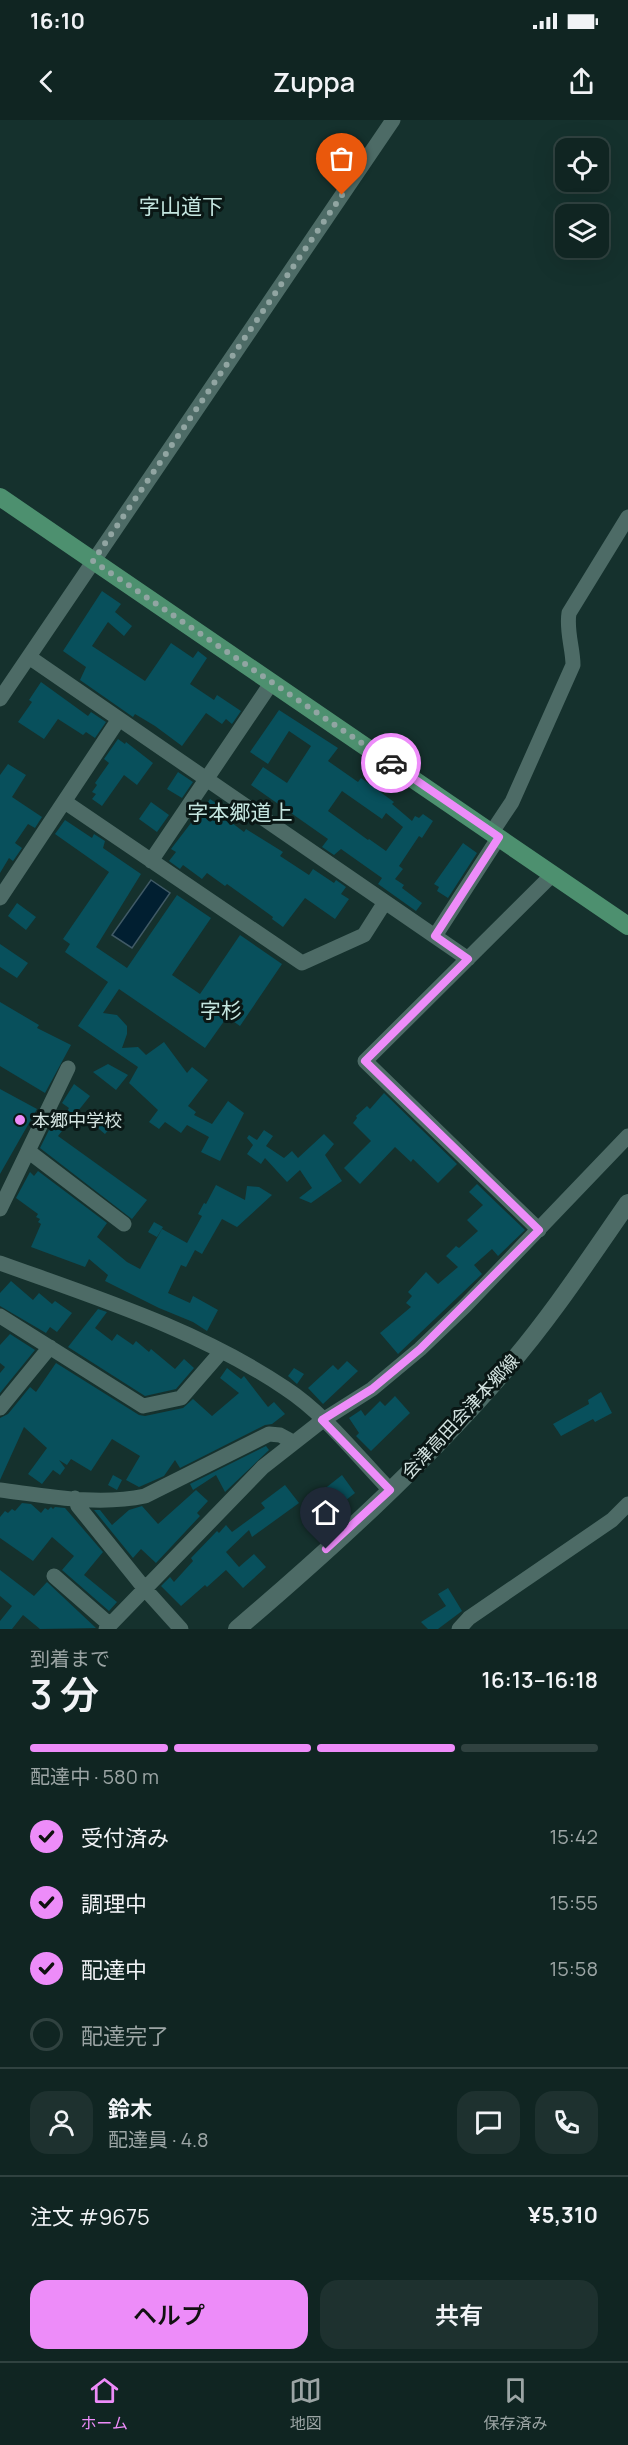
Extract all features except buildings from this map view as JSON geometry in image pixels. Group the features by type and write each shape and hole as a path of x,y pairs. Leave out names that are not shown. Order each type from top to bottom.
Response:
{"main road":[{"path":"0,497 628,926"},
{"name":"会津高田会津本郷線","path":"237,1629 434,1448 508,1368 554,1309 628,1203"}],"street":[{"path":"0,699 393,120"},
{"path":"435,936 512,802 573,665 573,652 567,623 569,613 628,517"},
{"path":"29,657 468,959"},
{"path":"151,861 272,682"},
{"path":"0,898 119,719"},
{"path":"65,802 302,963 364,934 385,902"},
{"path":"539,1230 365,1061 552,875"},
{"path":"0,1209 68,1068"},
{"path":"54,1576 108,1627 244,1485 293,1442 322,1420 372,1389 420,1349 539,1230 628,1136"},
{"path":"27,1151 124,1224"},
{"path":"0,1263 136,1312 221,1352 287,1388 322,1420 390,1490"},
{"path":"0,1316 144,1406 181,1398 221,1352"},
{"path":"0,1408 50,1347"},
{"path":"0,1490 75,1498 126,1500 144,1496 269,1434 280,1435 293,1442"},
{"path":"75,1498 78,1506 145,1590 181,1629"},
{"path":"459,1629 469,1618 612,1520 628,1504"}],"water":[{"path":"151,880 170,893 132,948 112,935"}],"way so far":[{"path":"342,195 93,561 391,763"}],"place":[{"name":"本郷中学校","path":"20,1120"}],"district":[{"name":"字山道下","path":"181,206"},
{"name":"字本郷道上","path":"240,812"},
{"name":"字杉","path":"221,1010"}],"route":[{"path":"326,1549 390,1490 322,1420 372,1389 420,1349 539,1230 365,1061 468,959 435,936 499,837 391,763"}]}
